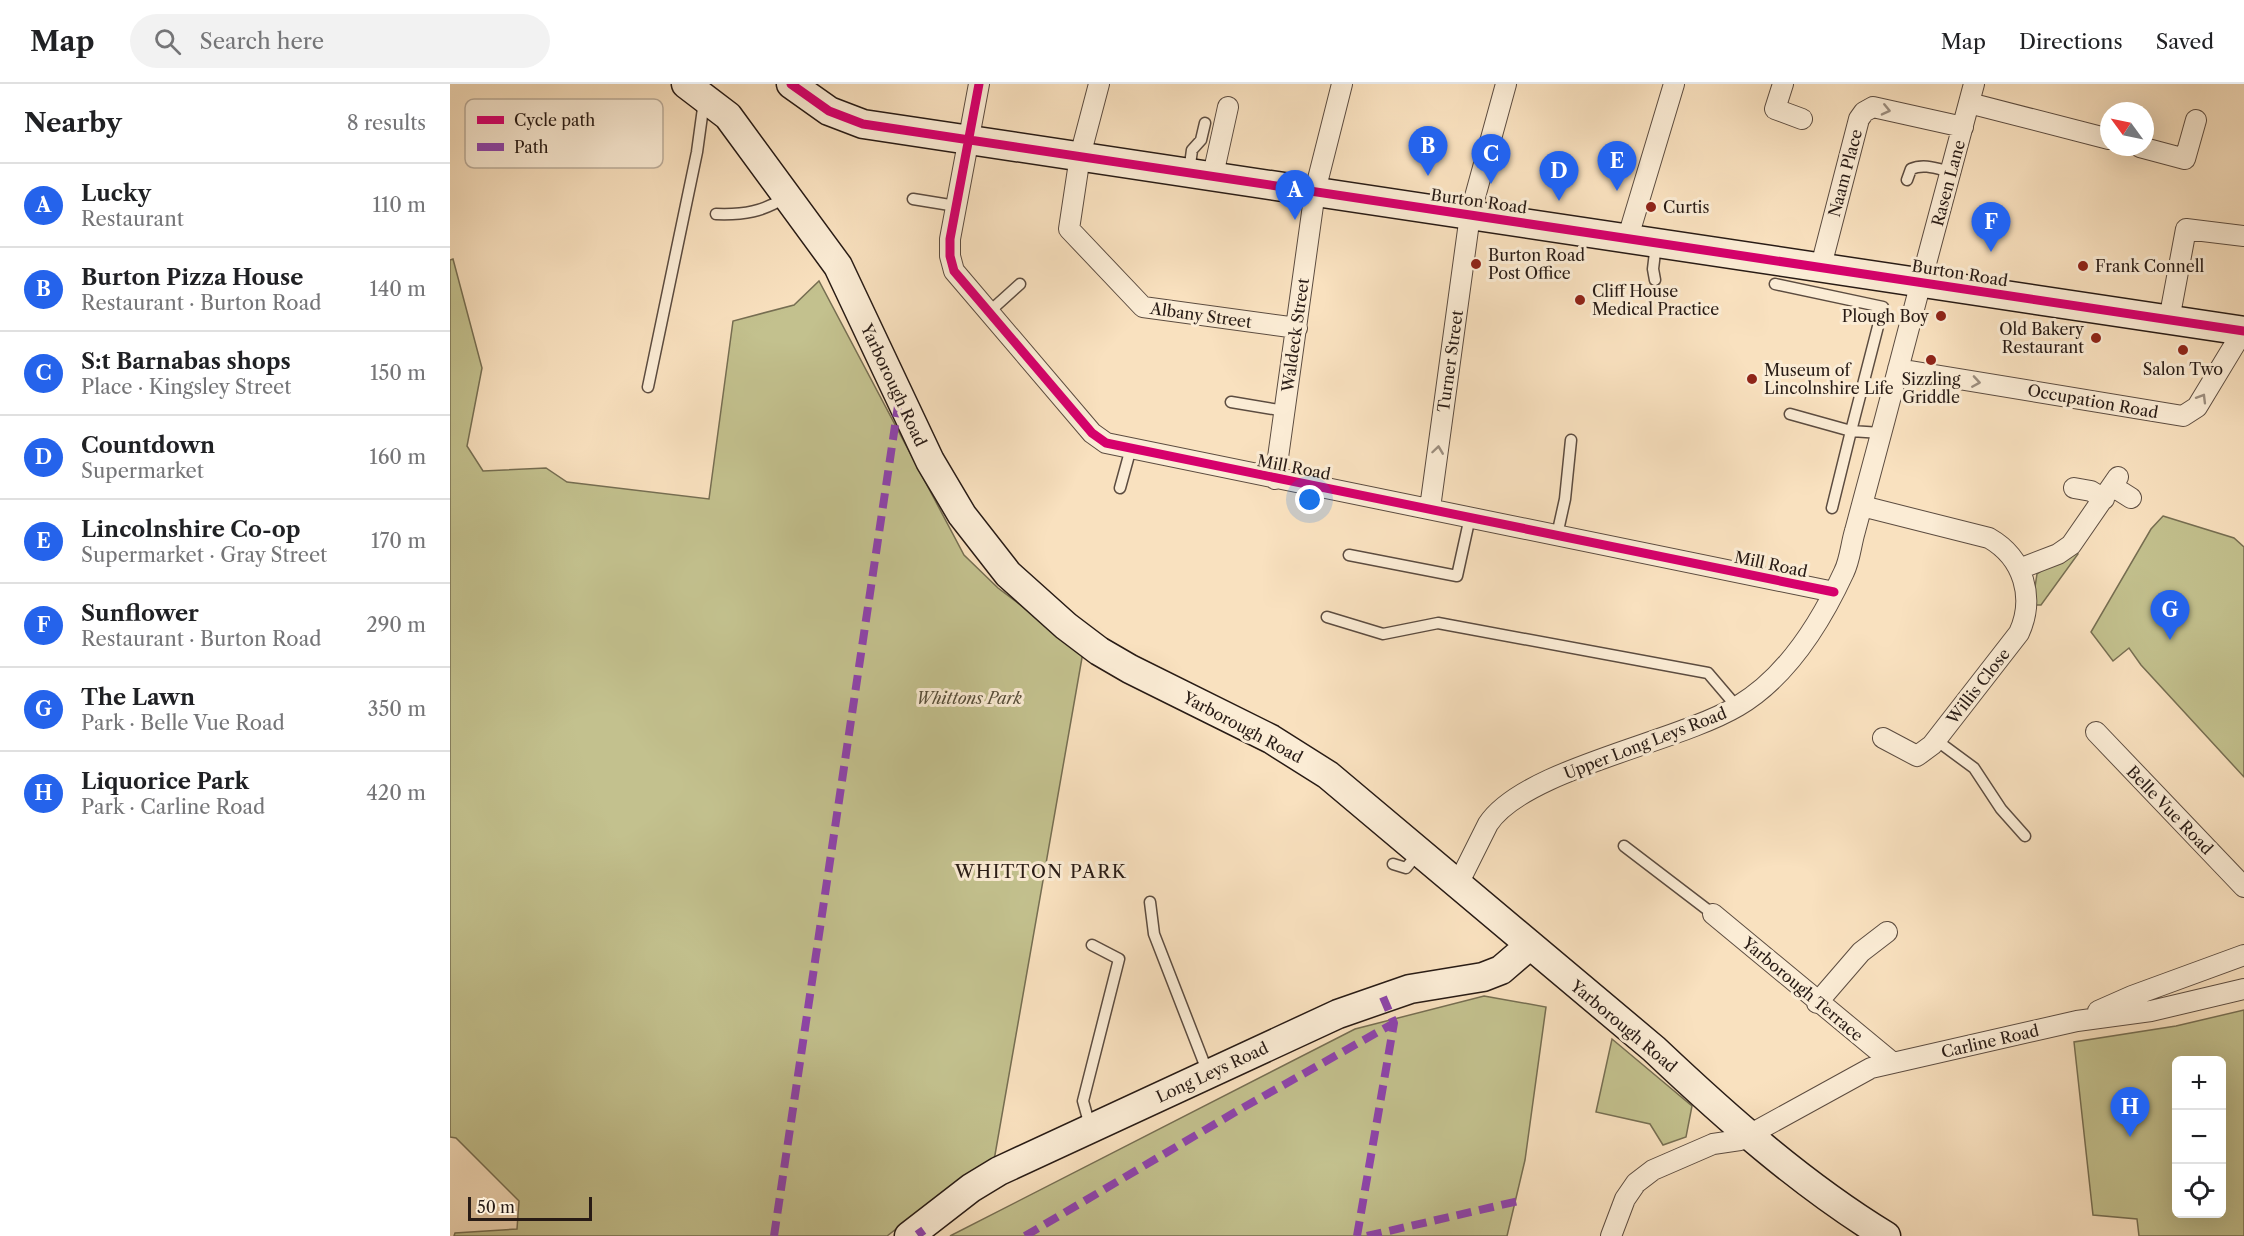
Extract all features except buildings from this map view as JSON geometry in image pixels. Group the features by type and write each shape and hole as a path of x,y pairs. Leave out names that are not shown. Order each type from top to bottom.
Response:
{"street":[{"name":"Burton Road","path":"791,84 829,111 863,124 1657,241 1817,274 1922,283 2244,331"},
{"name":"Mill Road","path":"979,84 956,206 950,256 954,271 1092,433 1106,443 1275,480 1430,508 1834,592"},
{"path":"1080,156 1099,84"},
{"name":"Waldeck Street","path":"1275,480 1315,191 1342,84"},
{"name":"Turner Street","path":"1430,508 1470,215 1506,84"},
{"path":"1628,237 1674,84"},
{"path":"1783,84 1775,109 1802,119"},
{"name":"Rasen Lane","path":"1922,283 1974,84"},
{"name":"Yarborough Road","path":"704,89 728,116 838,266 930,461 962,516 1008,574 1066,626 1099,651 1130,669 1271,739 1328,775 1654,1049 1722,1111 1816,1189 1886,1236"},
{"path":"1969,103 2100,137"},
{"path":"1201,174 1227,107"},
{"name":"Naam Place","path":"1817,274 1859,119 1864,112 1873,107 1963,127"},
{"path":"2154,151 2185,159 2192,155 2196,120"},
{"name":"Albany Street","path":"1080,156 1069,230 1143,307 1296,328"},
{"path":"2169,320 2186,229 2244,236"},
{"name":"Upper Long Leys Road","path":"1458,886 1494,814 1513,799 1540,783 1676,734 1737,707 1763,688 1790,663 1834,592 1847,565 1922,283"},
{"name":"Occupation Road","path":"1898,369 2183,416 2197,407 2244,331"},
{"path":"2074,488 2091,491 2111,487 2131,498"},
{"path":"2019,569 2058,554 2071,545 2111,487"},
{"name":"Willis Close","path":"1862,506 1982,535 2003,548 2019,569 2024,582 2027,605 2019,633 1924,753 1917,756 1883,738"},
{"name":"Belle Vue Road","path":"2096,732 2244,887"},
{"name":"Yarborough Terrace","path":"1713,914 1893,1063"},
{"path":"1818,1003 1861,952 1887,932"},
{"name":"Long Leys Road","path":"909,1236 971,1188 999,1171 1090,1128 1338,1014 1383,997 1494,973 1529,946"},
{"path":"2077,1020 2132,996 2244,955"},
{"name":"Carline Road","path":"1611,1236 1625,1199 1636,1183 1653,1170 1713,1144 1740,1140 1871,1068 2077,1020 2151,1011 2244,990"},
{"path":"1713,1144 1722,1111"}],"lane":[{"path":"648,387 697,152 704,89"},
{"path":"1201,174 1192,150 1201,140 1205,123"},
{"path":"1907,180 1911,169 1915,167 1924,166 1951,172"},
{"path":"716,214 744,215 772,206 787,196"},
{"path":"913,199 956,206"},
{"path":"1655,280 1653,269 1657,241"},
{"path":"1775,284 1817,274 1883,308 1832,508"},
{"path":"989,312 1020,284"},
{"path":"1231,402 1285,411"},
{"path":"1790,414 1851,431 1881,433"},
{"path":"1557,535 1565,499 1571,440"},
{"path":"1120,488 1131,448"},
{"path":"1349,555 1457,576 1470,517"},
{"path":"1327,617 1383,634 1438,623 1708,673 1737,707"},
{"path":"1936,740 1974,768 2001,810 2025,836"},
{"path":"1624,846 1713,914"},
{"path":"1393,864 1406,868 1419,852"},
{"path":"1150,902 1154,934 1208,1073"},
{"path":"1090,1128 1083,1101 1119,959 1092,945"}],"green space":[{"name":"Whittons Park","path":"453,259 482,368 467,446 483,471 546,468 567,482 709,499 733,321 794,305 819,281 964,555 998,588 1083,652 992,1172 926,1206 887,1236 454,1236 455,1233 517,1229 519,1201 456,1138 450,1137 450,260"},
{"path":"2163,516 2234,538 2244,547 2244,777 2141,665 2129,648 2113,661 2091,632 2151,529"},
{"path":"2072,550 2078,554 2041,605 2036,605 2033,600 2037,574"},
{"path":"1484,996 1546,1007 1525,1160 1507,1236 950,1236 1355,1029"},
{"path":"2244,1010 2244,1236 2139,1236 2137,1219 2093,1215 2074,1042 2176,1026"},
{"path":"1612,1039 1692,1106 1686,1137 1663,1145 1650,1124 1596,1112"}],"marked path":[{"path":"774,1236 899,399"},
{"path":"1357,1236 1394,1023 1383,997"},
{"path":"1025,1236 1237,1111 1394,1023"},
{"path":"1367,1236 1523,1200"},
{"path":"918,1229 923,1236"}],"cycle path":[{"path":"791,84 829,111 863,124 2244,331"},
{"path":"979,84 950,239 950,256 954,271 1092,433 1106,443 1834,592"}],"place":[{"name":"Burton Pizza House","path":"1428,176"},
{"name":"S:t Barnabas shops","path":"1491,184"},
{"name":"Lincolnshire Co-op","path":"1617,191"},
{"name":"Countdown","path":"1559,201"},
{"name":"Curtis","path":"1651,207"},
{"name":"Lucky","path":"1295,220"},
{"name":"Sunflower","path":"1991,252"},
{"name":"Burton Road Post Office","path":"1476,264"},
{"name":"Frank Connell","path":"2083,266"},
{"name":"Cliff House Medical Practice","path":"1580,300"},
{"name":"Plough Boy","path":"1941,316"},
{"name":"Old Bakery Restaurant","path":"2096,338"},
{"name":"Salon Two","path":"2183,350"},
{"name":"Sizzling Griddle","path":"1931,360"},
{"name":"Museum of Lincolnshire Life","path":"1752,379"},
{"name":"The Lawn","path":"2170,640"},
{"name":"Liquorice Park","path":"2130,1137"}],"district":[{"name":"WHITTON PARK","path":"1041,872"}]}
